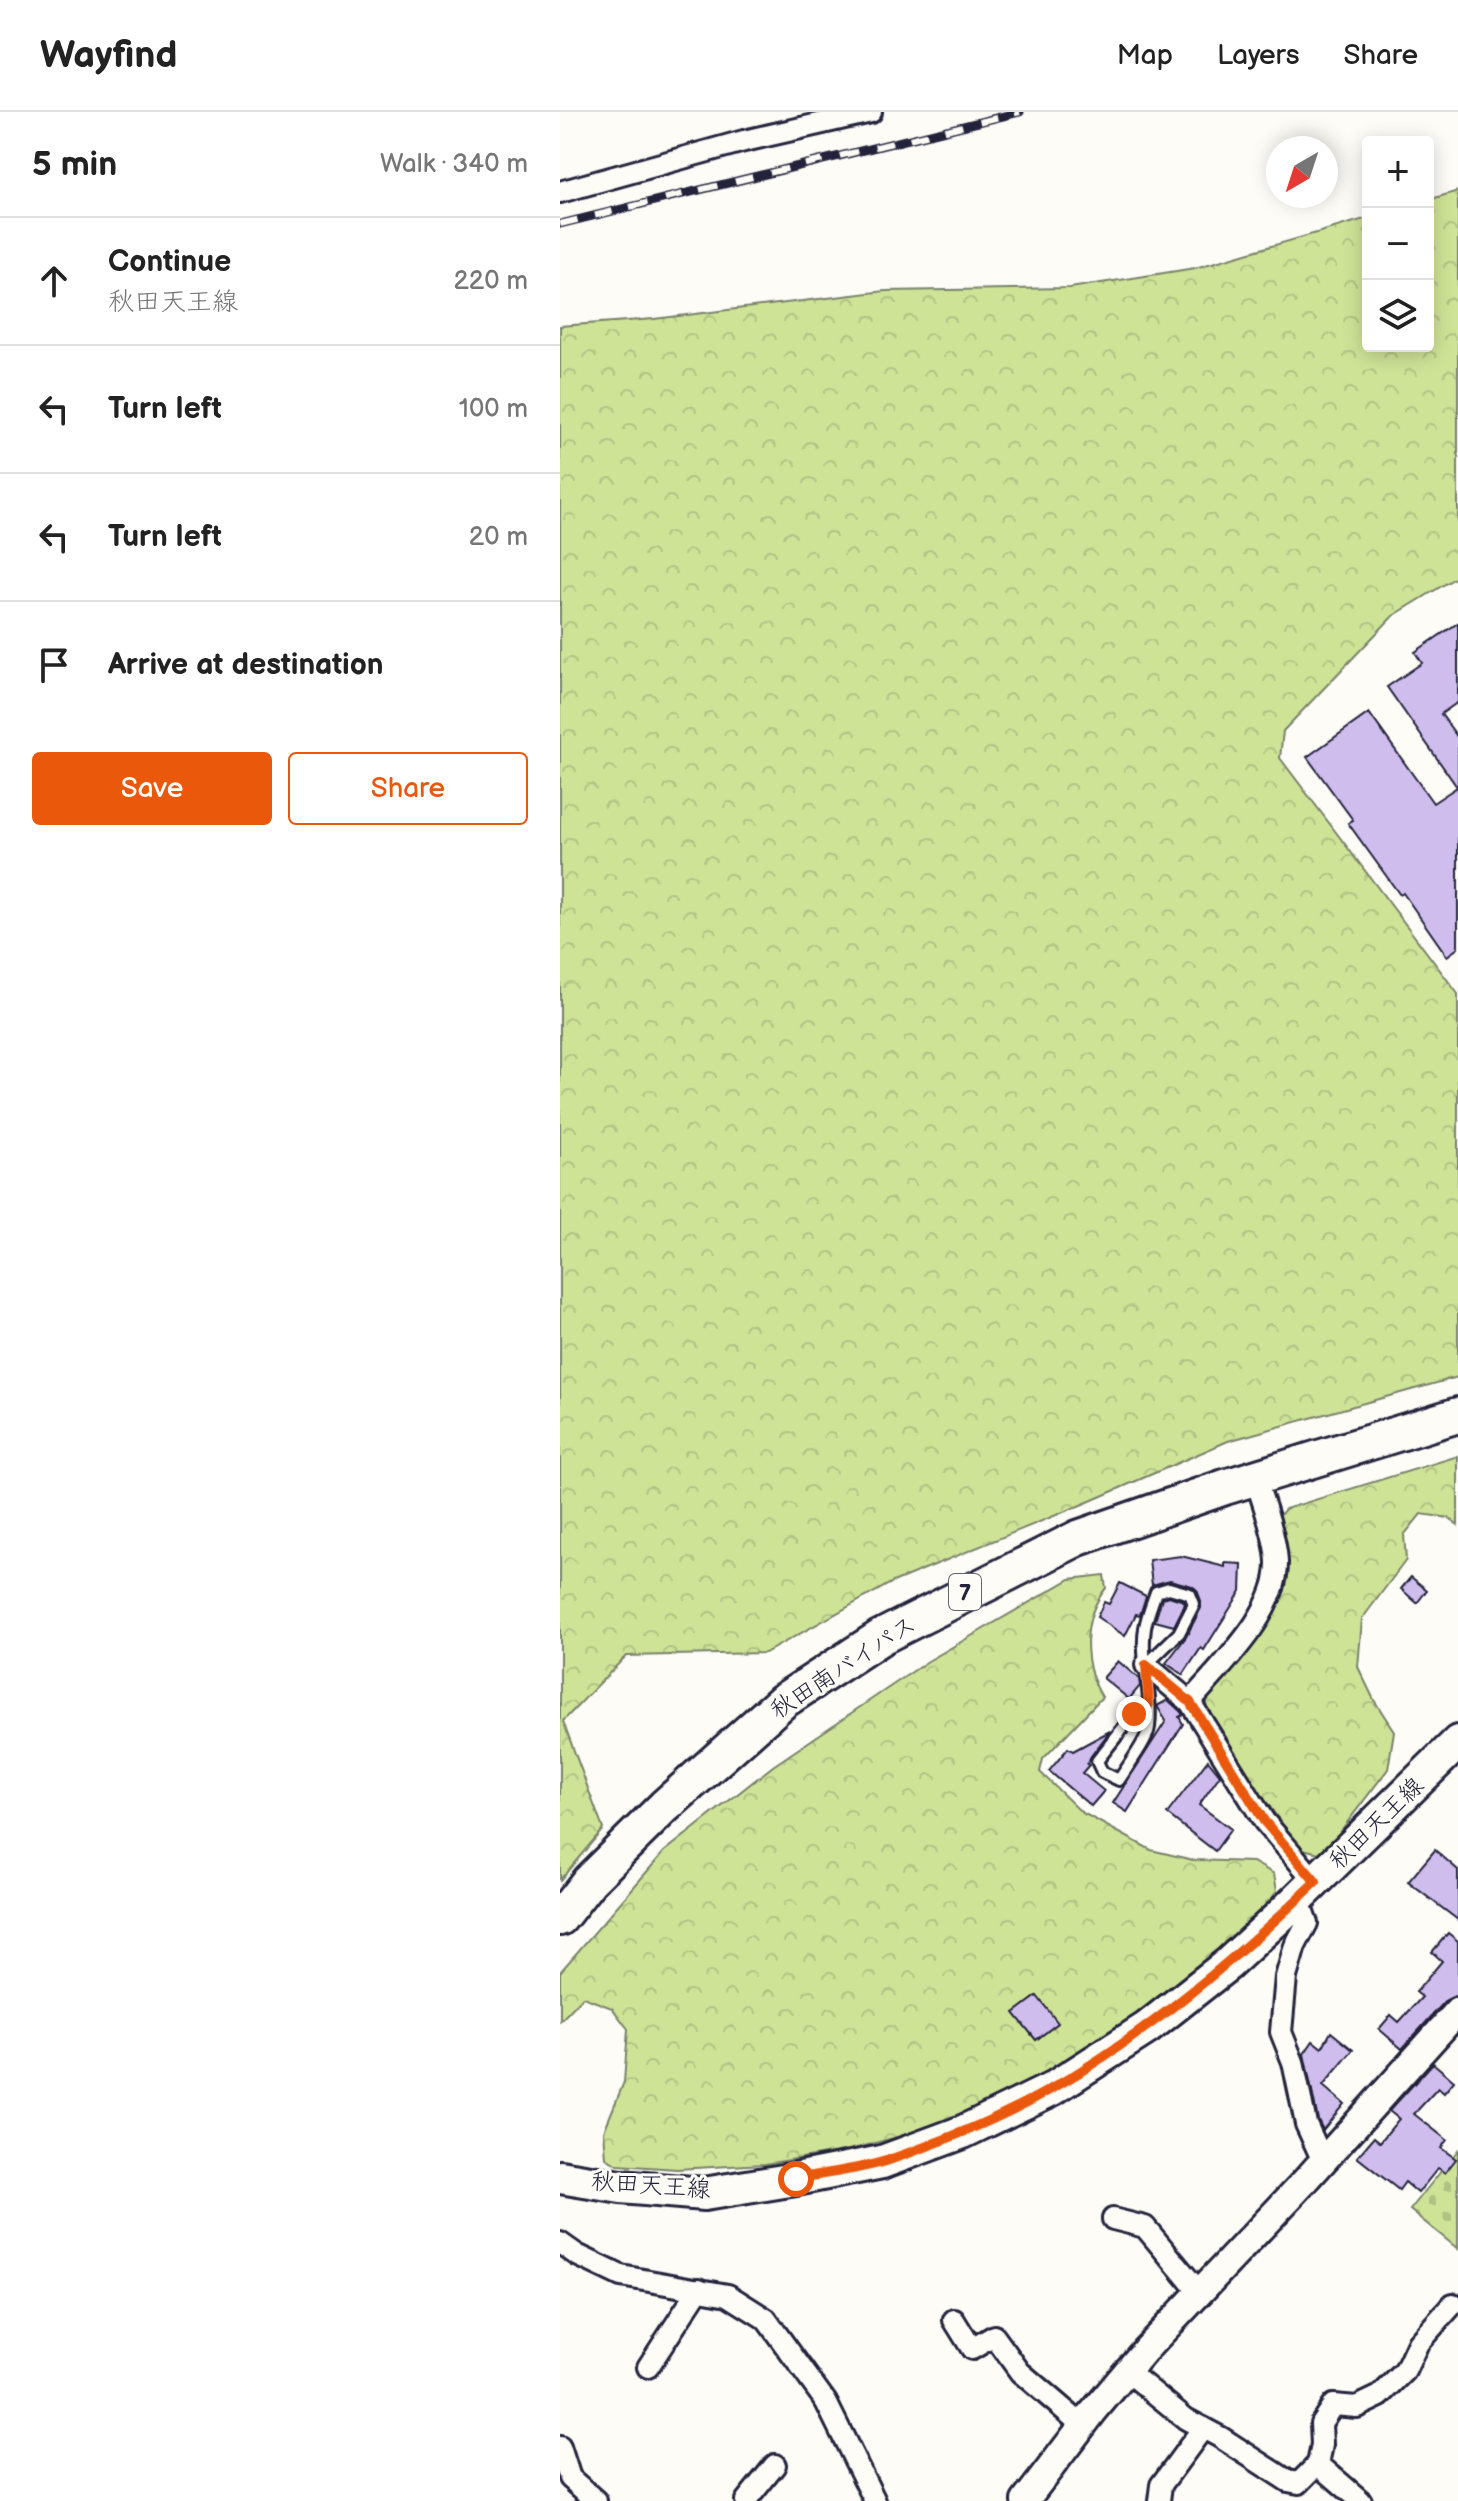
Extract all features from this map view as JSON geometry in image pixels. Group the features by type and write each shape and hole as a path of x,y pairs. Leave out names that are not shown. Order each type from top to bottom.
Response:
{"highway":[{"name":"秋田南バイパス","path":"560,1918 589,1881 665,1806 783,1701 881,1637 1078,1538 1255,1478 1458,1415"}],"main road":[{"name":"秋田天王線","path":"560,2177 621,2187 704,2194 882,2162 963,2132 1052,2089 1147,2028 1228,1964 1458,1742"}],"street":[{"path":"560,192 744,141 871,112"},
{"path":"1190,1702 1256,1624 1272,1592 1277,1562 1265,1506 1255,1478"},
{"path":"1146,1665 1190,1702 1307,1890 1307,1923 1295,1946 1286,1977 1281,2032 1293,2062 1306,2124 1323,2161"},
{"path":"1025,2501 1127,2371 1458,2011"},
{"path":"1113,2219 1145,2227 1199,2292"},
{"path":"560,2243 577,2255 621,2276 728,2295 766,2319 826,2402 875,2501"},
{"path":"648,2367 699,2289"},
{"path":"1127,2371 1186,2419 1288,2481 1298,2492 1318,2464 1322,2445 1321,2423 1333,2405 1357,2407 1380,2396 1405,2371 1418,2343 1453,2304"},
{"path":"954,2320 972,2349 994,2336 1020,2372 1082,2425"},
{"path":"1159,2501 1161,2485 1203,2428"},
{"path":"560,2447 570,2478 596,2501"},
{"path":"1318,2464 1361,2501"},
{"path":"746,2501 775,2465"}],"lane":[{"path":"1146,1665 1179,1633 1194,1604 1190,1594 1169,1588 1156,1592 1145,1630 1146,1665 1149,1705 1150,1730 1119,1780 1102,1772 1097,1761 1134,1714 1149,1705"}],"green space":[{"path":"1458,191 1458,576 1393,616 1283,731 1280,758 1458,994 1458,1377 1228,1441 893,1582 765,1653 626,1656 563,1721 603,1829 560,1880 560,326 654,319 885,291 1070,288 1195,268 1362,220 1362,352 1434,352 1434,198"},
{"path":"1458,1456 1458,1525 1449,1518 1421,1514 1404,1535 1406,1560 1362,1619 1358,1667 1394,1731 1388,1769 1323,1854 1299,1848 1205,1715 1205,1695 1285,1591 1288,1558 1280,1515 1285,1509"},
{"path":"1104,1575 1106,1588 1092,1613 1087,1642 1091,1670 1102,1697 1043,1759 1040,1772 1081,1812 1151,1850 1193,1860 1253,1862 1274,1874 1277,1891 1256,1919 1138,2021 1035,2081 922,2130 850,2150 765,2164 677,2169 618,2165 606,2158 604,2131 624,2082 628,2029 612,2008 583,1997 560,2021 560,1972 664,1852 773,1766 928,1661 1070,1579"},
{"path":"1458,2150 1458,2249 1410,2210"}],"building":[{"path":"1458,623 1458,702 1441,714 1458,738 1458,948 1447,956 1348,823 1353,820 1307,757 1369,713 1433,803 1457,787 1387,687 1422,663 1415,652"},
{"path":"1181,1556 1225,1567 1225,1563 1242,1564 1241,1591 1204,1650 1201,1648 1183,1675 1166,1663 1186,1637 1201,1608 1201,1601 1192,1586 1170,1580 1152,1585 1149,1560"},
{"path":"1411,1577 1427,1590 1417,1603 1401,1589"},
{"path":"1120,1583 1146,1596 1140,1615 1136,1614 1125,1636 1097,1617 1104,1602 1109,1604"},
{"path":"1169,1596 1185,1604 1174,1626 1155,1621 1162,1598"},
{"path":"1118,1661 1139,1679 1140,1686 1129,1699 1103,1678"},
{"path":"1168,1700 1183,1715 1179,1717 1183,1724 1127,1812 1113,1803 1166,1721 1157,1706"},
{"path":"1110,1731 1082,1773 1104,1791 1091,1806 1049,1771 1068,1748 1073,1751"},
{"path":"1208,1760 1220,1775 1199,1805 1231,1829 1215,1851 1167,1814"},
{"path":"1435,1850 1458,1870 1458,1920 1408,1882"},
{"path":"1448,1933 1458,1941 1458,1995 1446,2000 1402,2049 1379,2029 1391,2015 1399,2022 1422,1997 1416,1992 1442,1961 1432,1952"},
{"path":"1037,1996 1058,2023 1036,2040 1014,2013"},
{"path":"1331,2032 1353,2050 1323,2086 1344,2104 1323,2130 1318,2120 1304,2054 1313,2041 1322,2048"},
{"path":"1433,2063 1454,2081 1444,2093 1438,2088 1414,2114 1447,2140 1441,2148 1456,2159 1445,2173 1438,2168 1418,2193 1405,2182 1399,2190 1357,2157 1374,2137 1380,2142 1399,2119 1389,2111"}],"railway":[{"path":"560,224 1020,112"}],"route":[{"path":"796,2179 882,2162 963,2132 1052,2089 1147,2028 1228,1964 1316,1882 1264,1821 1190,1702 1146,1665 1149,1705 1134,1714"}]}
